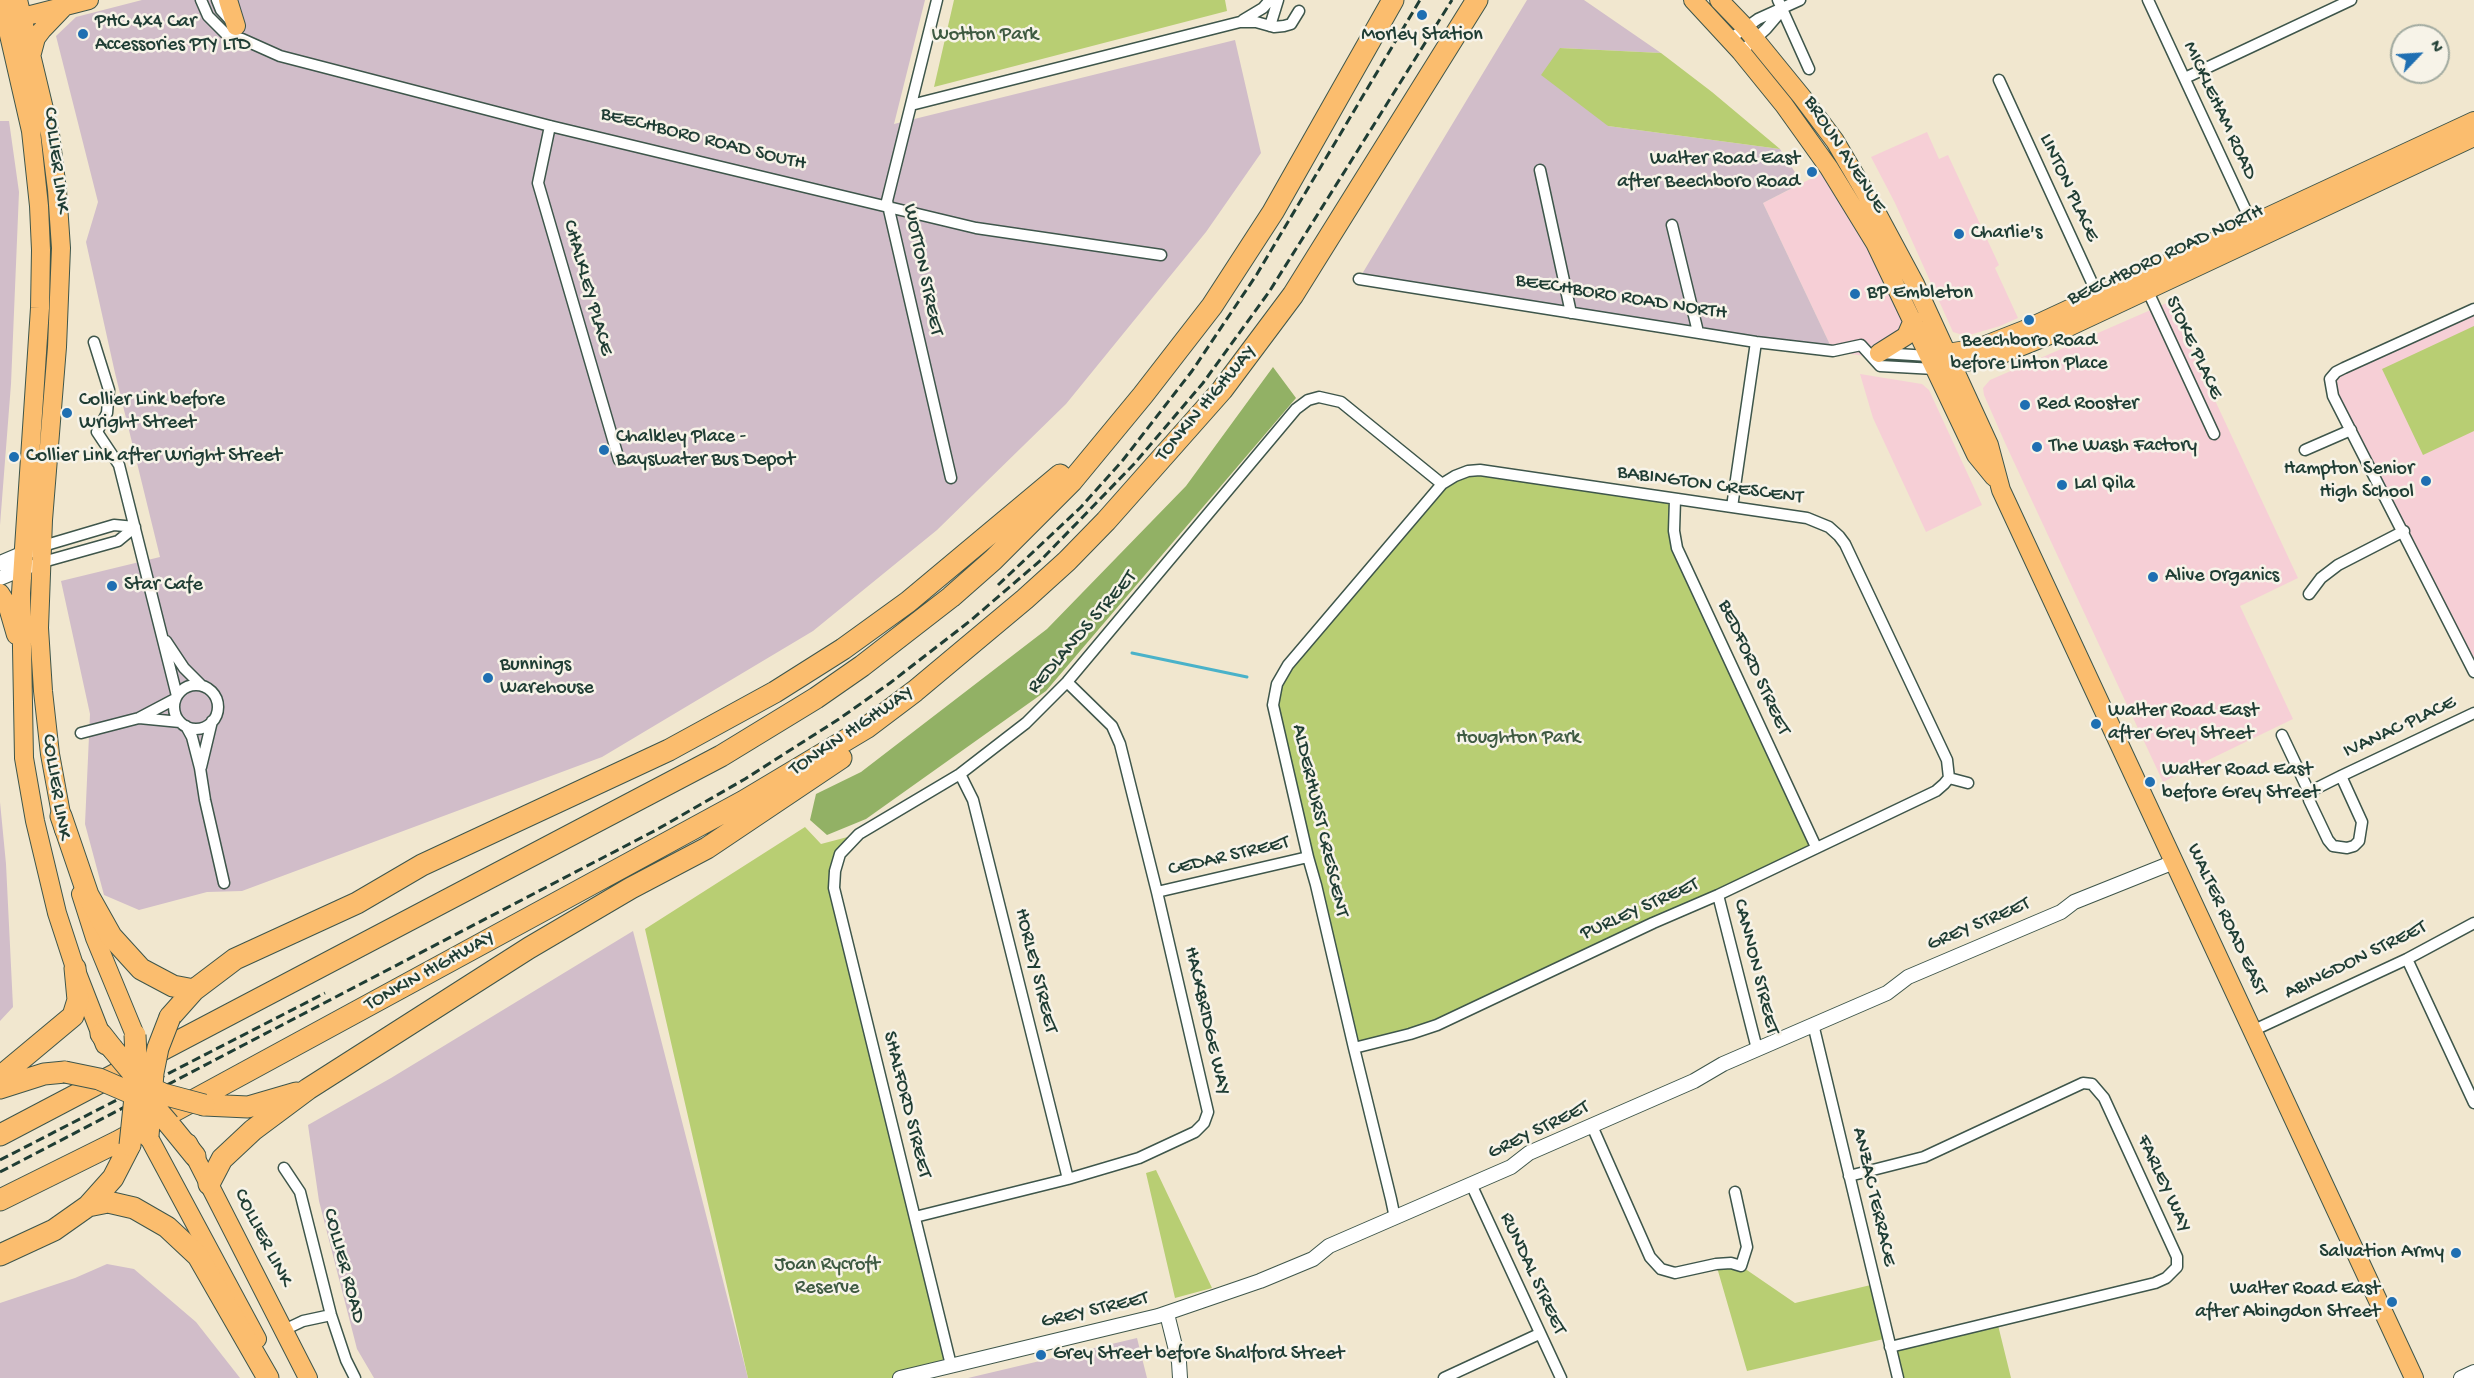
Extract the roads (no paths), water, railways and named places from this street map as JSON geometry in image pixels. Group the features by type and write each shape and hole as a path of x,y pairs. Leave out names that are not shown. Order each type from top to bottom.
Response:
{"highway":[{"path":"0,1135 671,783 769,728 862,666 951,597 993,561 1072,481 1174,355 1244,259 1273,212 1393,0"},
{"name":"TONKIN HIGHWAY","path":"0,1200 117,1142 734,807 866,728 915,691 1067,561 1114,512 1222,390 1293,295 1477,0"},
{"path":"0,1255 54,1230 88,1206 113,1178 139,1140 144,1091 170,1017 194,990 235,959 357,903 422,865 669,750 775,692 843,649 908,602 1107,437"},
{"path":"209,1184 222,1159 253,1130 308,1089 529,948 631,888 707,848 751,820 885,726 915,691"},
{"path":"61,816 88,895 111,936 141,969 173,986 194,990"},
{"path":"0,1077 74,1016 78,999 75,968"},
{"path":"135,1035 144,1091"},
{"path":"106,1044 172,1122 195,1156"},
{"path":"0,1088 44,1074 65,1072 204,1105 248,1107 308,1089"},
{"path":"88,1206 108,1202 134,1208 167,1227 198,1256 268,1378"}],"main road":[{"path":"9,8 66,6 89,0"},
{"path":"228,0 239,32"},
{"name":"BROUN AVENUE","path":"1693,0 1743,39 1802,96 1853,169 1893,243 1941,361"},
{"name":"BROUN AVENUE","path":"1719,0 1784,105 1829,168 1875,243 1913,320 1941,361"},
{"path":"32,53 36,39 42,30 66,6"},
{"name":"COLLIER LINK","path":"9,8 32,53 54,161 61,248 39,628 50,754 61,816 76,878 95,938 135,1035"},
{"name":"COLLIER LINK","path":"9,8 31,131 41,250 40,308 23,560 21,651 24,758 50,883 75,968 106,1044"},
{"name":"BEECHBORO ROAD NORTH","path":"1941,361 2005,353 2102,303 2255,231 2474,122"},
{"name":"BEECHBORO ROAD NORTH","path":"2255,231 2474,137"},
{"name":"BEECHBORO ROAD NORTH","path":"1941,361 2102,303"},
{"path":"1875,355 1906,336 1913,320"},
{"path":"1965,394 1972,381 2005,353"},
{"name":"WALTER ROAD EAST","path":"1941,361 1965,394 1989,445 1996,481"},
{"name":"WALTER ROAD EAST","path":"1941,361 1976,455 1996,481 2414,1378"},
{"path":"0,593 7,604 21,651"},
{"path":"139,1140 278,1378"},
{"name":"COLLIER LINK","path":"195,1156 308,1378"}],"street":[{"name":"BEECHBORO ROAD SOUTH","path":"201,0 214,23 227,35 239,32"},
{"name":"BEECHBORO ROAD SOUTH","path":"217,0 221,10 239,32 280,56 550,126 976,228 1161,255"},
{"name":"WOTTON STREET","path":"937,0 887,201 951,478"},
{"path":"1240,22 1263,8 1270,0"},
{"path":"1270,26 1278,0"},
{"path":"1743,39 1758,19 1781,4 1800,0"},
{"name":"MICKLEHAM ROAD","path":"2148,0 2255,231"},
{"path":"2184,78 2351,0"},
{"path":"1743,39 1781,4"},
{"path":"1781,4 1809,69"},
{"path":"911,105 1240,22 1284,26 1291,24 1299,11"},
{"name":"LINTON PLACE","path":"1999,80 2102,303"},
{"name":"CHALKLEY PLACE","path":"550,126 538,183 619,460"},
{"path":"1540,170 1571,313"},
{"path":"1672,225 1698,332"},
{"name":"BEECHBORO ROAD NORTH","path":"1359,279 1756,342 1833,351 1861,345 1875,355 1880,366 1941,361"},
{"name":"STOKE PLACE","path":"2144,284 2214,434"},
{"path":"2474,309 2336,372 2330,379 2333,396 2404,531 2474,672"},
{"path":"94,342 109,390 107,413 98,432 119,465 161,630 176,698 174,710 192,737 224,882"},
{"path":"1732,507 1756,342"},
{"name":"REDLANDS STREET","path":"840,854 859,834 960,774 1026,723 1067,682 1296,409 1308,400 1319,397 1341,402 1442,484"},
{"path":"2305,450 2351,430"},
{"name":"BABINGTON CRESCENT","path":"1442,484 1455,476 1480,470 1807,518 1829,527 1845,544 1947,760 1949,778"},
{"name":"ALDERHURST CRESCENT","path":"1395,1218 1308,857 1274,705 1277,684 1288,665 1442,484"},
{"name":"BEDFORD STREET","path":"1675,499 1674,531 1677,548 1816,847"},
{"path":"0,563 43,554 114,525 135,527"},
{"path":"43,554 118,541 135,527"},
{"path":"2308,594 2321,578 2338,565 2404,531"},
{"path":"0,578 23,560"},
{"path":"161,630 174,656 191,677 213,694 216,700 216,715 212,721 200,768"},
{"name":"HACKBRIDGE WAY","path":"915,1217 1068,1179 1155,1152 1195,1132 1204,1123 1208,1112 1120,744 1112,726 1067,682"},
{"path":"81,733 139,718 176,698 187,686 201,685"},
{"name":"IVANAC PLACE","path":"2309,792 2474,713"},
{"path":"139,718 200,728 212,721"},
{"name":"IVANAC PLACE","path":"2282,735 2309,792 2309,800 2328,840 2339,848 2354,846 2361,835 2362,822 2341,776"},
{"name":"HORLEY STREET","path":"960,774 973,800 1068,1179"},
{"path":"1949,778 1968,783"},
{"name":"PURLEY STREET","path":"1354,1048 1437,1025 1936,791 1949,778"},
{"name":"SHALFORD STREET","path":"840,854 835,871 834,888 951,1365"},
{"name":"CEDAR STREET","path":"1157,892 1308,857"},
{"name":"GREY STREET","path":"900,1378 1163,1315 1222,1296 1299,1265 1312,1259 1329,1246 1511,1167 1529,1153 1694,1081 1711,1070 1757,1049 1887,993 1908,977 2061,912 2082,899 2174,862"},
{"name":"CANNON STREET","path":"1718,895 1757,1049"},
{"name":"ABINGDON STREET","path":"2252,1031 2407,959 2474,923"},
{"path":"2407,959 2474,1103"},
{"name":"ANZAC TERRACE","path":"1814,1024 1898,1378"},
{"name":"FARLEY WAY","path":"1849,1176 1924,1157 2083,1083 2092,1084 2104,1098 2177,1257 2177,1267 2166,1278 2155,1282 1890,1347"},
{"path":"1592,1126 1650,1257 1661,1269 1675,1273 1716,1264 1731,1263 1741,1266 1747,1246 1735,1192"},
{"name":"COLLIER ROAD","path":"284,1168 300,1192 331,1316 346,1360 355,1378"},
{"name":"RUNDAL STREET","path":"1472,1184 1561,1378"},
{"path":"1163,1315 1179,1362 1179,1374"},
{"path":"284,1330 303,1321 331,1316"},
{"path":"1444,1378 1539,1334"},
{"path":"2461,1378 2474,1372"}],"waterway":[{"path":"1132,653 1247,677"}],"railway":[{"path":"998,585 1081,507 1123,460 1192,371 1257,274 1420,0"},
{"path":"0,1172 656,830 745,779 839,719 970,621 1041,560 1134,464 1203,383 1269,292 1452,0"},
{"path":"0,1160 325,993"}],"place":[{"name":"Morley Station","path":"1422,15"},
{"name":"PHC 4x4 Car Accessories PTY LTD","path":"83,34"},
{"name":"Walter Road East after Beechboro Road","path":"1812,172"},
{"name":"Charlie's","path":"1959,234"},
{"name":"BP Embleton","path":"1855,294"},
{"name":"Beechboro Road before Linton Place","path":"2029,320"},
{"name":"Red Rooster","path":"2025,405"},
{"name":"Collier Link before Wright Street","path":"67,413"},
{"name":"The Wash Factory","path":"2037,447"},
{"name":"Chalkley Place - Bayswater Bus Depot","path":"604,450"},
{"name":"Collier Link after Wright Street","path":"14,457"},
{"name":"Hampton Senior High School","path":"2426,481"},
{"name":"Lal Qila","path":"2062,485"},
{"name":"Alive Organics","path":"2153,577"},
{"name":"Star Cafe","path":"112,586"},
{"name":"Bunnings Warehouse","path":"488,678"},
{"name":"Walter Road East after Grey Street","path":"2096,724"},
{"name":"Walter Road East before Grey Street","path":"2150,782"},
{"name":"Salvation Army","path":"2456,1253"},
{"name":"Walter Road East after Abingdon Street","path":"2392,1302"},
{"name":"Grey Street before Shalford Street","path":"1041,1355"}],"park label":[{"name":"Wotton Park","path":"985,36"},
{"name":"Houghton Park","path":"1518,739"},
{"name":"Joan Rycroft Reserve","path":"827,1278"}]}
